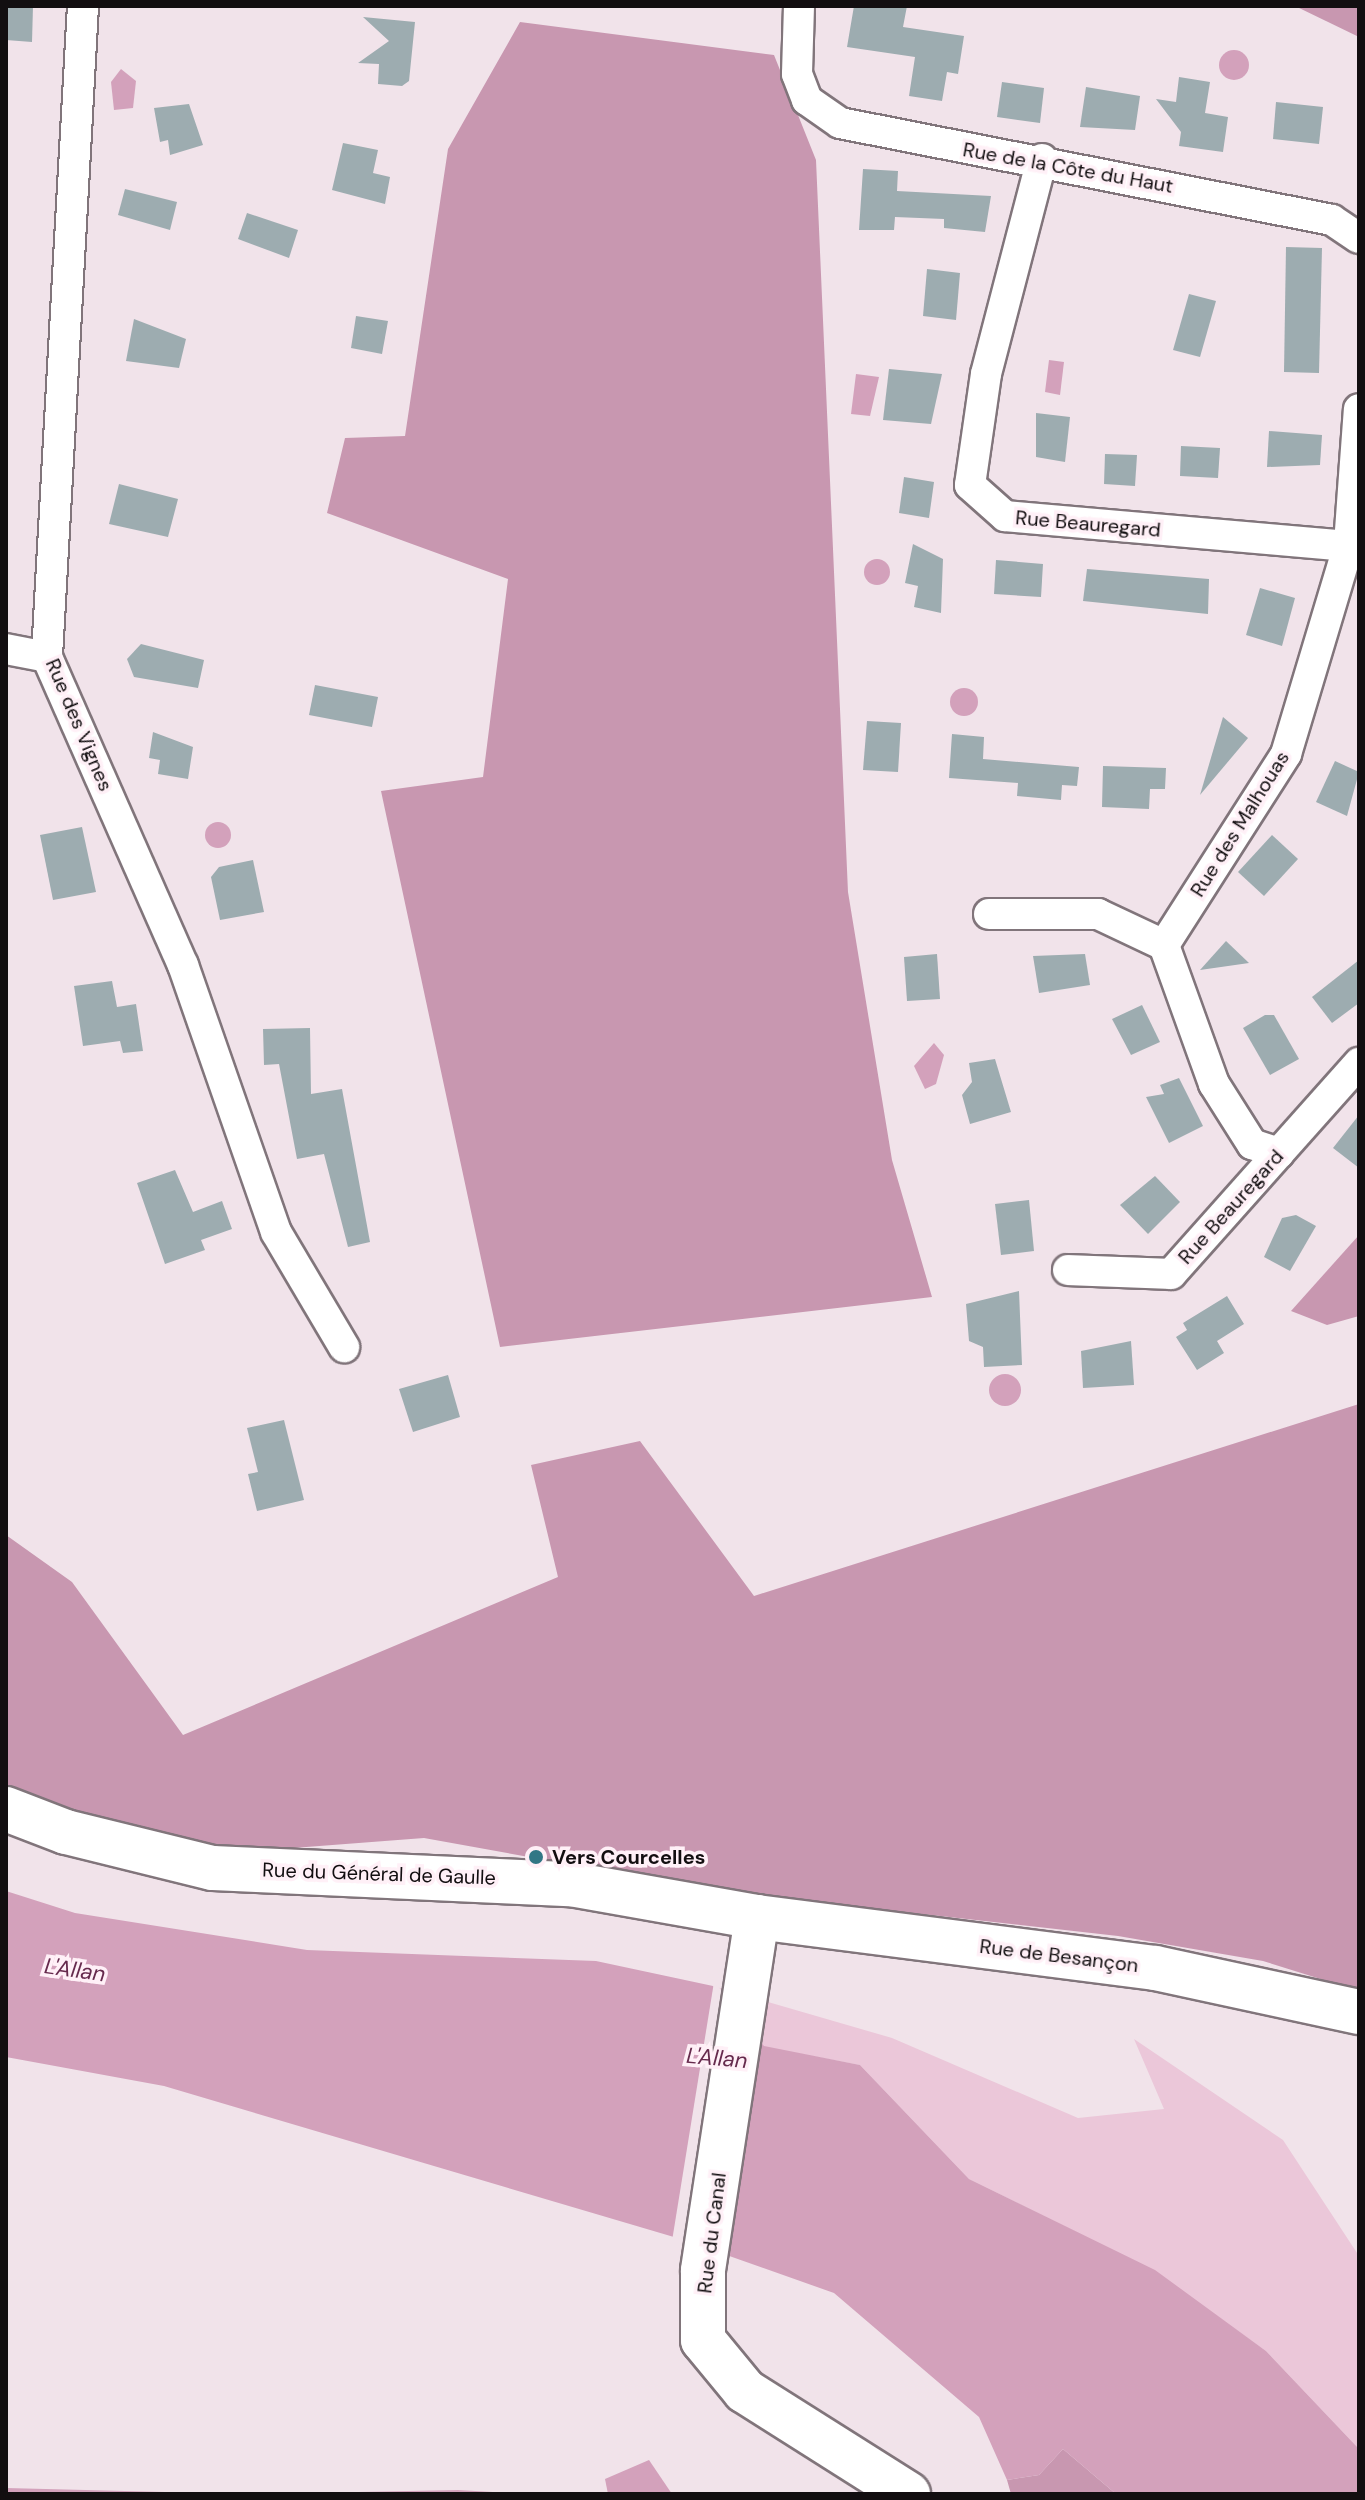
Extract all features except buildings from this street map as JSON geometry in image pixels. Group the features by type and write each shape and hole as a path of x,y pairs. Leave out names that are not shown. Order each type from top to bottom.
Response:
{"main road":[{"name":"Rue du Général de Gaulle","path":"6,1809 66,1832 213,1868 570,1884 757,1917"},
{"name":"Rue du Canal","path":"757,1917 751,1974 703,2271 703,2340 723,2369 908,2494"},
{"name":"Rue de Besançon","path":"757,1917 1155,1968 1359,2012"}],"street":[{"name":"Rue des Vignes","path":"83,6 47,657 183,965 276,1232 344,1347"},
{"name":"Rue de la Côte du Haut","path":"799,6 797,74 807,100 840,123 896,139 1042,159 1332,220 1359,238"},
{"name":"Rue Beauregard","path":"1042,159 986,374 970,485 1005,516 1354,546"},
{"name":"Rue des Malhouas","path":"1164,945 1286,754 1354,546 1359,409"},
{"path":"6,649 47,657"},
{"path":"989,914 1098,914 1164,945 1214,1084 1252,1144 1279,1153"},
{"name":"Rue Beauregard","path":"1068,1270 1171,1274 1359,1063"}],"shaded area":[{"path":"1295,6 1359,6 1359,37"},
{"path":"520,22 774,55 816,160 848,892 892,1160 932,1297 500,1347 381,791 483,777 508,579 327,513 345,438 405,436 448,149"},
{"path":"1359,1235 1359,1316 1327,1325 1291,1311"},
{"path":"1359,1404 1359,1991 1263,1961 1118,1936 717,1891 424,1838 229,1853 87,1822 6,1791 6,1535 72,1582 183,1735 558,1577 531,1465 640,1441 754,1596"},
{"path":"713,1986 892,2038 1078,2118 1164,2109 1134,2039 1283,2140 1359,2256 1359,2449 1266,2351 1154,2271 969,2179 860,2065 764,2047"},
{"path":"1063,2449 1116,2494 1011,2494 1007,2480 1039,2475"}],"water":[{"path":"1234,50 1240,51 1248,59 1248,71 1240,79 1234,80 1228,79 1220,71 1219,65 1220,59 1228,51"},
{"path":"121,69 136,81 133,108 114,110 111,82"},
{"path":"1049,360 1064,362 1060,395 1045,392"},
{"path":"856,374 879,377 870,416 851,414"},
{"path":"877,559 886,563 890,572 886,581 877,585 868,581 864,572 868,563"},
{"path":"964,688 974,692 978,702 974,712 964,716 954,712 950,702 954,692"},
{"path":"218,822 228,825 231,835 228,845 218,848 208,845 205,835 208,825"},
{"path":"934,1043 944,1055 936,1084 925,1089 914,1066"},
{"path":"1005,1374 1016,1379 1021,1390 1016,1401 1005,1406 994,1401 989,1390 994,1379"},
{"name":"L'Allan","path":"6,1891 75,1913 307,1950 596,1961 713,1986 764,2046 860,2065 969,2179 1155,2270 1266,2351 1359,2449 1359,2494 1116,2494 1063,2449 1039,2475 1007,2480 979,2417 834,2293 684,2240 164,2086 6,2057"},
{"path":"649,2460 672,2494 608,2494 605,2479"},
{"path":"6,2488 244,2494 6,2494"},
{"path":"458,2490 529,2494 258,2494"}],"pier":[{"path":"714,1982 724,1993 684,2244 672,2241"}],"place":[{"name":"Vers Courcelles","path":"536,1857"}]}
